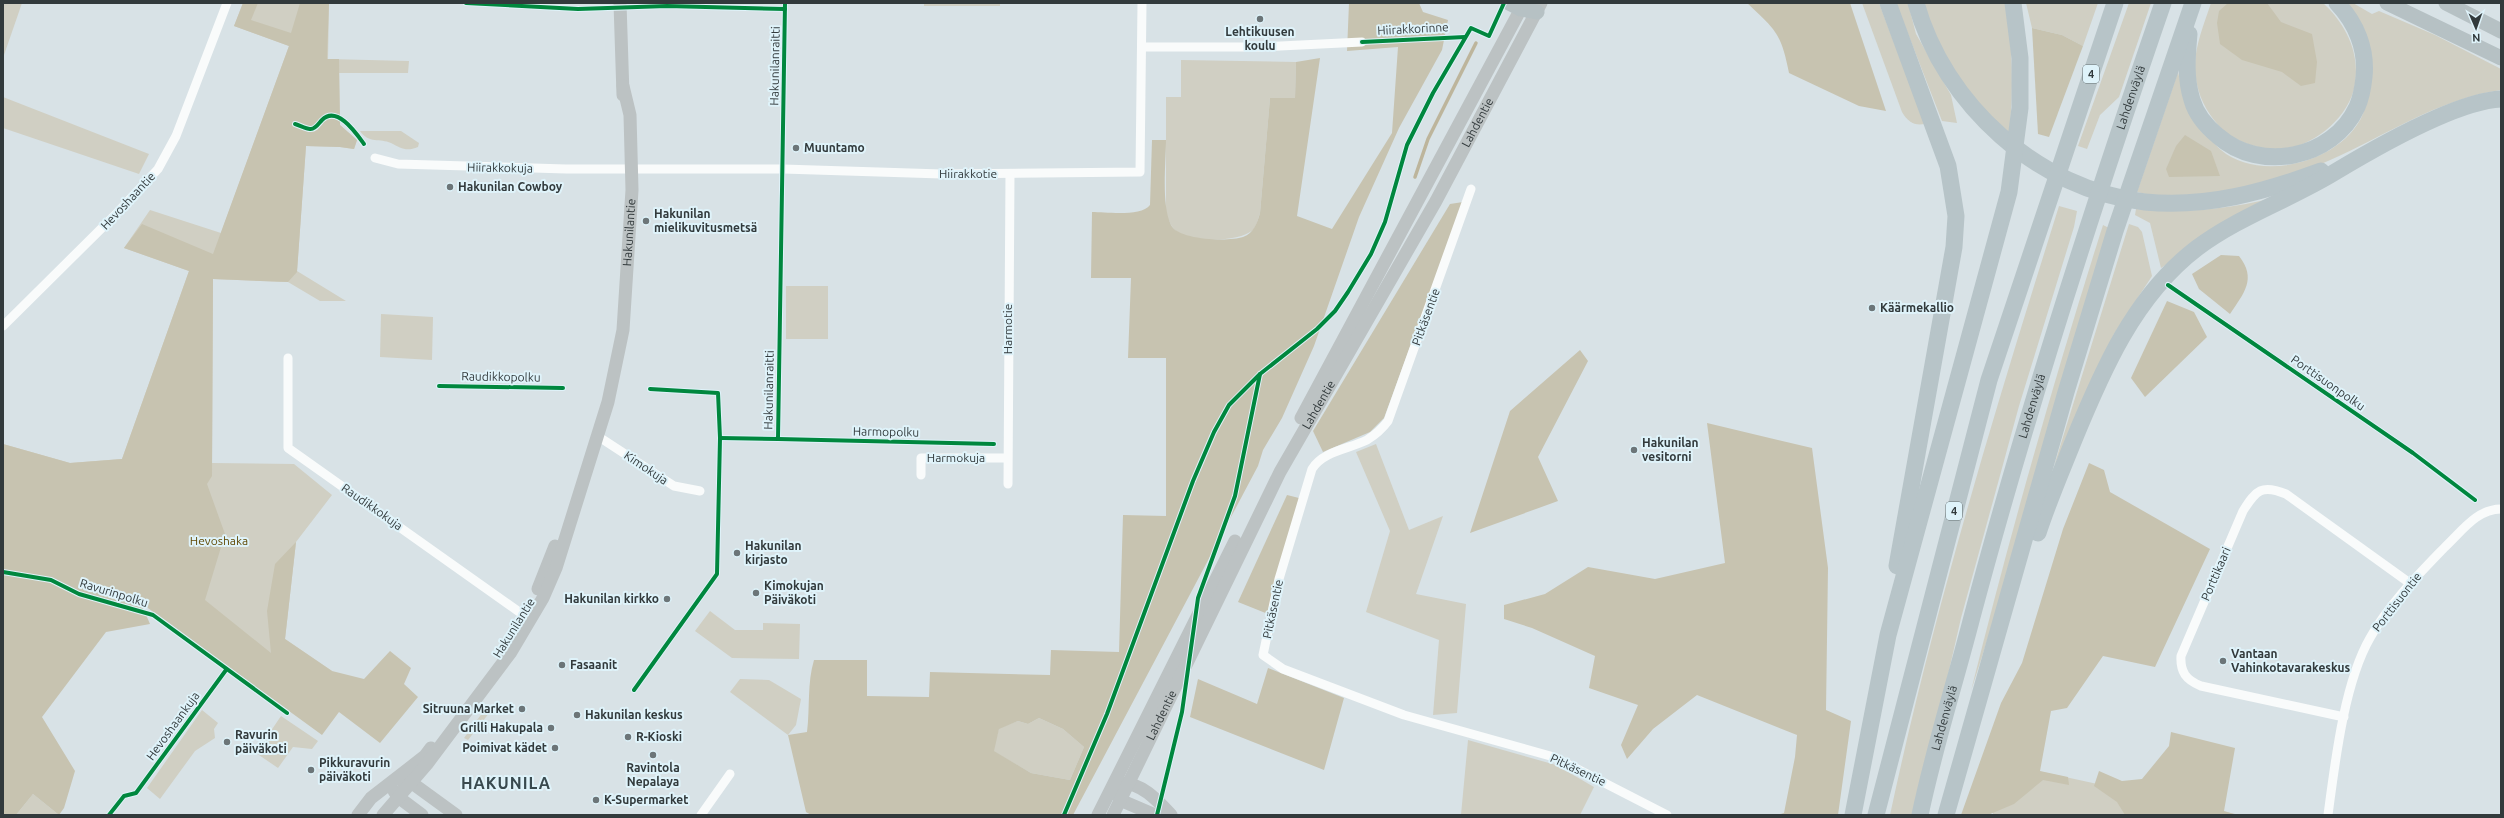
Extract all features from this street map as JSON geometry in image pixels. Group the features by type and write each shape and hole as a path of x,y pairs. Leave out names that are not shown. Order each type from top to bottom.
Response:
{"highway":[{"path":"1853,815 1888,635 1903,527 1954,247 1956,216 1954,192 1948,166 1888,3"},
{"path":"1916,3 1933,50 1950,79 1975,111 2000,136 2026,155 2059,175 2115,197 2145,202 2212,201 2259,193 2359,157"},
{"path":"1888,635 2009,192 2020,108 2020,58 2013,3"},
{"name":"4","path":"1876,815 1989,380 2046,210 2066,145 2115,3"},
{"name":"Lahdenväylä","path":"1920,815 1982,581 2032,405 2088,225 2163,3"},
{"path":"2192,7 2186,68 2192,101 2200,116 2210,130 2230,146 2258,156 2273,157 2308,151 2323,144 2348,121 2357,106 2365,70 2363,50 2357,32 2347,14 2337,3"},
{"path":"2388,3 2501,58"},
{"path":"2446,3 2501,31"},
{"path":"1946,815 2001,626 2066,392 2115,231 2192,7"},
{"path":"2001,626 2087,409 2122,336 2153,290 2173,269 2197,248 2224,231 2316,184 2359,157 2437,118 2468,106 2501,99"}],"main road":[{"name":"Hakunilantie","path":"383,815 412,783 511,652 536,594 608,402 614,378 629,169 623,86 620,3"},
{"name":"Lahdentie","path":"1113,815 1174,684 1280,472 1436,201 1527,6"},
{"name":"Lahdentie","path":"1098,815 1252,509 1527,6"},
{"name":"Hakunilantie","path":"358,815 371,798 425,756 526,617"},
{"path":"422,815 398,797 390,784 412,783 456,815"},
{"path":"1155,815 1120,800 1113,784 1129,783 1154,797 1170,815"}],"street":[{"name":"Hevoshaantie","path":"3,326 115,216 158,169 176,136 227,3"},
{"name":"Hiirakkotie","path":"629,169 751,169 1010,174 1140,172 1142,3"},
{"name":"Hiirakkorinne","path":"1142,47 1259,47 1362,42"},
{"name":"Hiirakkokuja","path":"375,158 391,163 413,165 629,169"},
{"name":"Harmotie","path":"1008,484 1010,174"},
{"name":"Pitkäsentie","path":"1471,189 1388,421 1379,432 1366,440 1317,461 1312,469 1279,579 1263,655 1283,669 1404,715 1554,757 1667,815"},
{"name":"Raudikkokuja","path":"288,358 288,448 526,617"},
{"name":"Kimokuja","path":"596,436 674,486 700,491"},
{"name":"Harmokuja","path":"920,475 921,458 1007,458"},
{"name":"Porttikaari","path":"2344,717 2201,686 2191,682 2184,675 2180,666 2181,656 2243,511 2252,496 2260,490 2271,488 2286,494 2411,584"},
{"name":"Porttisuontie","path":"2326,815 2330,803 2344,717 2357,668 2369,639 2390,608 2478,514 2501,509"},
{"path":"701,815 730,774"}],"green space":[{"path":"3,3 22,3 3,58"},
{"name":"Hevoshaka","path":"243,3 329,3 328,59 409,61 408,73 339,73 340,125 357,140 354,149 306,146 297,271 346,301 320,301 288,282 213,279 212,463 294,464 332,495 296,542 285,639 332,671 276,672 3,444 70,463 122,459 189,271 124,248 150,210 221,233 289,46 234,26"},
{"name":"Hevoshaka","path":"243,3 258,3 251,20 291,33 300,3 329,3 327,59 339,59 340,125 357,140 354,149 306,146 297,272 288,282 213,279 212,476 207,484 225,534 205,600 271,653 267,611 275,564 296,542 285,639 332,671 364,679 390,651 411,668 404,684 418,697 380,743 339,712 322,735 141,603 150,624 106,632 42,717 75,771 64,808 59,815 33,794 16,815 3,815 3,444 70,463 122,459 189,271 124,248 142,224 213,254 289,46 234,26"},
{"path":"924,3 1000,3 1000,6 924,6"},
{"path":"1349,3 1419,3 1423,12 1448,20 1442,50 1399,128 1359,217 1314,346 1282,418 1263,450 1258,466 1073,815 811,815 806,812 788,735 807,732 810,687 814,660 867,660 867,696 929,697 930,672 1050,675 1051,650 1119,652 1123,515 1166,516 1166,358 1128,358 1131,278 1091,278 1092,212 1131,212 1145,209 1150,205 1152,140 1166,140 1166,206 1171,225 1175,230 1193,237 1215,239 1236,239 1250,233 1258,220 1260,213 1270,98 1295,98 1296,62 1320,58 1297,216 1332,229 1392,133 1398,47 1347,51","holes":["1039,718 1063,729 1084,747 1070,780 1031,773 994,751 999,729 1018,721 1028,724"]},
{"path":"1747,3 1850,3 1886,111 1859,106 1789,73 1783,49 1776,33 1771,26"},
{"path":"1862,3 1879,3 1925,124 1914,124 1902,112"},
{"path":"1896,3 1908,3 1916,34 1951,95 1957,123 1942,121"},
{"path":"1923,3 2007,3 2012,69 2012,102 2009,135 1971,96 1939,45"},
{"path":"2026,3 2098,3 2083,46 2062,35 2032,28"},
{"path":"2129,3 2151,3 2119,97 2100,115 2087,149 2078,146"},
{"path":"2211,3 2323,3 2345,30 2350,40 2355,61 2355,84 2352,96 2339,117 2310,141 2282,150 2264,148 2245,143 2230,136 2222,129 2210,115 2203,103 2197,84 2195,70 2196,53"},
{"path":"2228,3 2267,3 2281,22 2312,34 2317,62 2315,83 2301,86 2282,72 2242,60 2220,44 2217,23 2219,11"},
{"path":"2347,3 2353,3 2372,14 2379,11 2435,35 2501,69 2501,90 2455,101 2328,161 2274,181 2232,190 2188,196 2157,196 2137,192 2178,72 2189,103 2207,134 2221,150 2238,160 2259,166 2281,166 2303,162 2324,153 2342,141 2356,126 2365,108"},
{"path":"2032,28 2062,35 2083,46 2049,137 2038,134"},
{"path":"1181,60 1296,62 1295,98 1270,98 1260,213 1253,230 1247,234 1218,240 1188,237 1175,230 1166,215 1166,97 1181,97"},
{"path":"3,97 149,154 139,174 3,128"},
{"path":"360,131 401,131 419,143 418,147 404,149 391,143 367,138"},
{"path":"2185,135 2211,151 2220,176 2169,177 2166,169 2176,146"},
{"path":"2270,199 2161,268 2150,223 2135,215 2136,209 2170,211 2204,210"},
{"path":"1463,202 1384,418 1370,432 1323,452 1313,431 1450,204"},
{"path":"2059,206 2077,211 2074,227 2019,406 1961,618 1916,815 1890,815 1926,661 1967,509"},
{"path":"2129,224 2138,227 2142,232 2152,276 2114,334 2054,466"},
{"path":"2103,225 2109,228 2001,597 1971,691 2033,457"},
{"path":"2221,255 2239,256 2247,272 2248,279 2244,292 2230,314 2199,289 2192,274"},
{"path":"786,286 828,286 828,339 786,339"},
{"path":"2167,301 2194,312 2207,337 2145,397 2131,378"},
{"path":"381,314 433,317 432,360 380,357"},
{"path":"1580,350 1588,361 1538,457 1558,501 1470,533 1510,411"},
{"path":"1707,423 1812,448 1828,568 1826,710 1851,721 1838,815 1777,815 1784,813 1795,757 1797,735 1697,695 1653,729 1627,759 1621,745 1638,705 1589,688 1595,656 1532,628 1504,619 1504,605 1545,594 1588,567 1655,579 1725,563"},
{"path":"1376,444 1409,530 1443,516 1416,594 1466,604 1457,713 1433,715 1439,640 1366,612 1390,531 1356,452"},
{"path":"2089,463 2104,470 2110,492 2210,549 2155,667 2103,656 2067,708 2051,711 2040,771 2068,777 2069,785 2043,780 2014,804 1988,815 1961,815 2001,703 2022,663 2063,529"},
{"path":"1287,495 1299,498 1268,614 1238,602"},
{"path":"710,611 735,630 763,630 763,623 800,624 799,659 732,658 695,631"},
{"path":"1268,668 1344,698 1324,770 1190,717 1198,679 1257,704"},
{"path":"740,679 769,680 801,699 796,725 788,735 730,692"},
{"path":"488,705 493,708 468,740 464,738"},
{"path":"202,710 218,723 214,729 215,738 195,751 160,799 147,788"},
{"path":"281,716 318,741 312,749 293,747 278,768 256,753"},
{"path":"1039,718 1063,729 1084,747 1070,780 1031,773 993,751 999,728 1018,721 1028,724"},
{"path":"2171,732 2235,748 2224,811 2237,815 2125,815 2117,802 2094,786 2099,771 2122,781 2142,779 2169,746"},
{"path":"1468,740 1556,765 1594,787 1580,815 1461,815"},
{"path":"2019,767 2240,815 1993,814 1993,799"},
{"path":"33,794 59,815 16,815"}],"waterway":[{"path":"1415,177 1428,139 1476,43"}],"cycle path":[{"path":"466,3 578,9 667,6 785,9"},
{"name":"Hakunilanraitti","path":"720,438 778,439 785,3"},
{"path":"1064,815 1107,714 1193,481 1214,432 1229,405 1260,374 1317,329 1335,311 1348,292 1371,254 1385,222 1407,145 1433,93 1471,28 1489,36 1504,3"},
{"path":"1362,42 1465,37"},
{"path":"295,124 312,129 328,116 334,116 346,122 364,144"},
{"name":"Porttisuonpolku","path":"2168,285 2413,453 2475,500"},
{"path":"1157,815 1182,712 1198,598 1235,496 1260,374"},
{"name":"Raudikkopolku","path":"439,386 563,388"},
{"path":"634,690 717,574 720,438 718,393 650,389"},
{"name":"Harmopolku","path":"778,439 994,444"},
{"name":"Ravurinpolku","path":"3,572 51,580 79,594 153,615 287,713"},
{"name":"Hevoshaankuja","path":"109,815 124,796 136,793 226,670"}],"place":[{"name":"Lehtikuusen koulu","path":"1260,19"},
{"name":"Muuntamo","path":"796,148"},
{"name":"Hakunilan Cowboy","path":"450,187"},
{"name":"Hakunilan mielikuvitusmetsä","path":"646,221"},
{"name":"Käärmekallio","path":"1872,308"},
{"name":"Hakunilan vesitorni","path":"1634,450"},
{"name":"Hakunilan kirjasto","path":"737,553"},
{"name":"Kimokujan Päiväkoti","path":"756,593"},
{"name":"Hakunilan kirkko","path":"667,599"},
{"name":"Vantaan Vahinkotavarakeskus","path":"2223,661"},
{"name":"Fasaanit","path":"562,665"},
{"name":"Sitruuna Market","path":"522,709"},
{"name":"Hakunilan keskus","path":"577,715"},
{"name":"Grilli Hakupala","path":"551,728"},
{"name":"R-Kioski","path":"628,737"},
{"name":"Ravurin päiväkoti","path":"227,742"},
{"name":"Poimivat kädet","path":"555,748"},
{"name":"Ravintola Nepalaya","path":"653,755"},
{"name":"Pikkuravurin päiväkoti","path":"311,770"},
{"name":"K-Supermarket","path":"596,800"}],"district":[{"name":"HAKUNILA","path":"506,783"}]}
